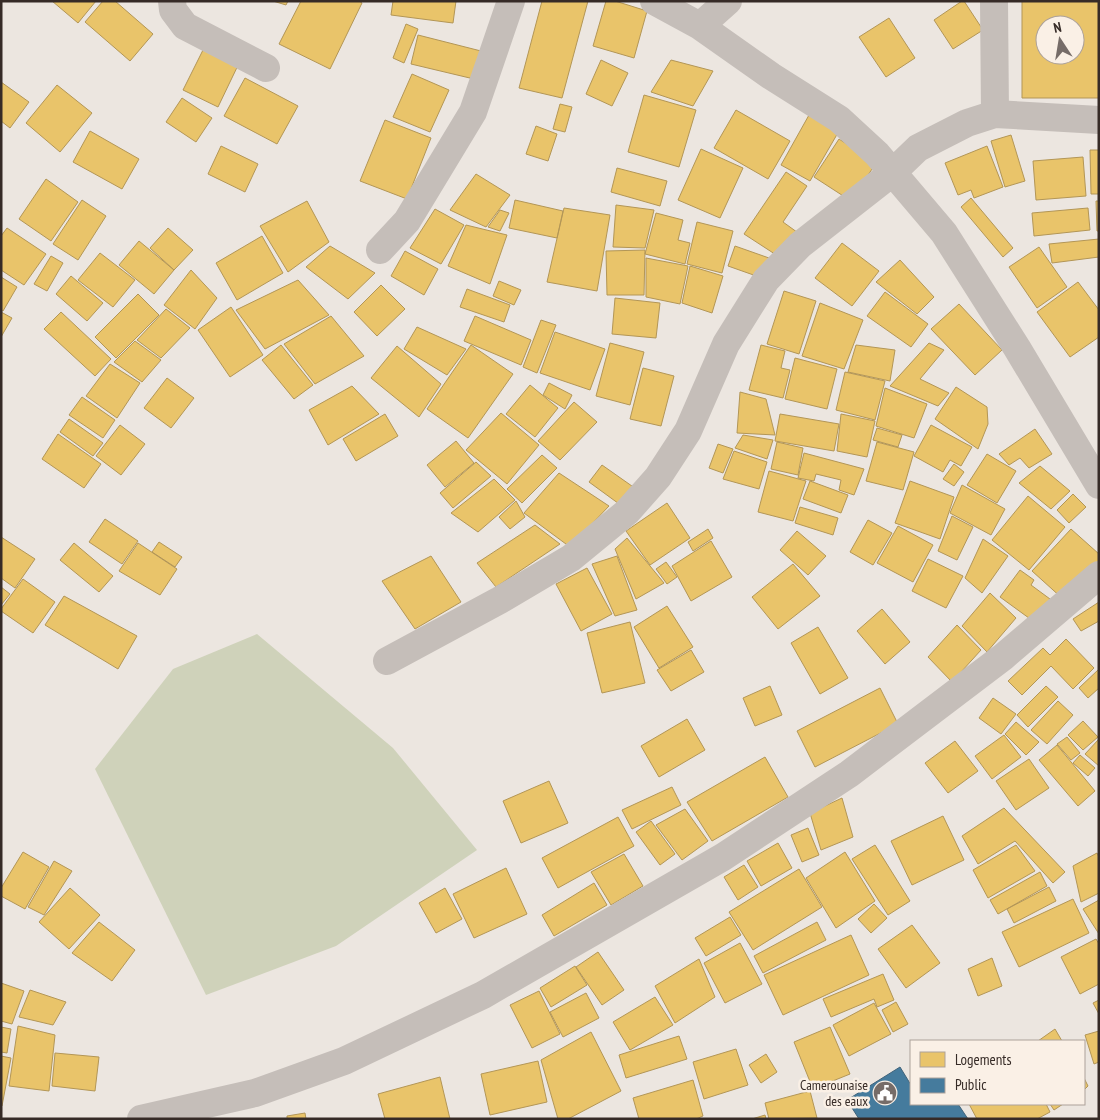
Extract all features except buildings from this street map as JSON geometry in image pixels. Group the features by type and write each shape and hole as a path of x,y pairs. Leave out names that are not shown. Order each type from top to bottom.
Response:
{"street":[{"path":"172,1 173,10 185,26 266,68"},
{"path":"380,250 407,221 473,112 511,1"},
{"path":"654,1 700,26 771,76 839,119 877,154 944,233 1017,348 1099,485"},
{"path":"700,26 728,1"},
{"path":"994,1 995,114"},
{"path":"387,662 500,600 571,558 627,512 658,477 688,430 726,344 766,280 800,245 892,173 918,148 967,123 995,114 1099,120"},
{"path":"141,1119 255,1093 335,1064 483,996 723,857 850,774 1003,657 1099,576"}],"green space":[{"path":"257,634 393,748 477,850 336,946 206,995 95,769 173,669"}],"place":[{"name":"Camerounaise des eaux","path":"885,1093"}]}
